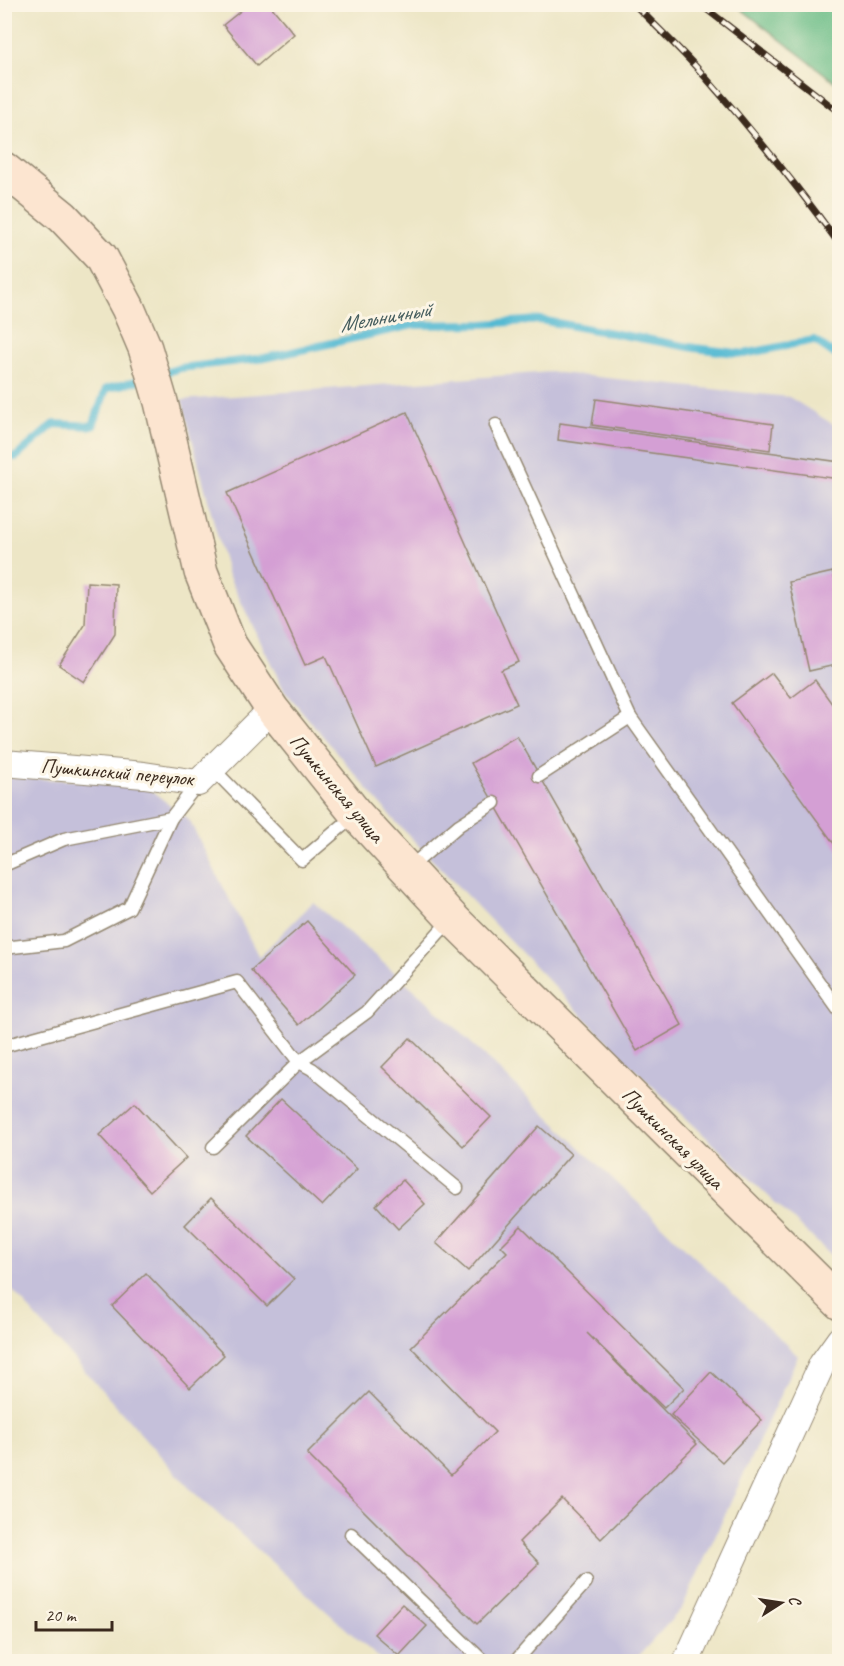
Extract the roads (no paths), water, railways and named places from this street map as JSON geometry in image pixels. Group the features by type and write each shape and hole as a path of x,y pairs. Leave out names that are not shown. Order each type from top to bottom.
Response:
{"street":[{"name":"Пушкинская улица","path":"4,169 63,218 101,257 128,308 145,348 161,402 201,572 230,645 272,709 356,814 452,918 840,1303"},
{"name":"Пушкинский переулок","path":"4,763 144,775 206,776 272,709"},
{"path":"686,1662 822,1364 840,1339"}],"lane":[{"path":"496,425 630,717 840,1012"},
{"path":"539,776 630,717"},
{"path":"4,948 64,941 129,908 171,818 206,776 302,860 356,814"},
{"path":"407,869 459,825 494,803"},
{"path":"4,865 64,839 171,818"},
{"path":"213,1147 299,1062 367,1012 452,918"},
{"path":"4,1046 237,982 299,1062 312,1069 457,1188"},
{"path":"351,1534 484,1662"},
{"path":"515,1662 586,1582"}],"waterway":[{"name":"Мельничный","path":"161,374 180,368 265,358 413,325 540,320 695,348 744,354 814,340 840,358"},
{"name":"Мельничный","path":"4,457 16,457 54,424 93,426 106,389 147,378"}],"railway":[{"path":"634,4 691,61 736,112 840,245"},
{"path":"700,4 840,113"}]}
